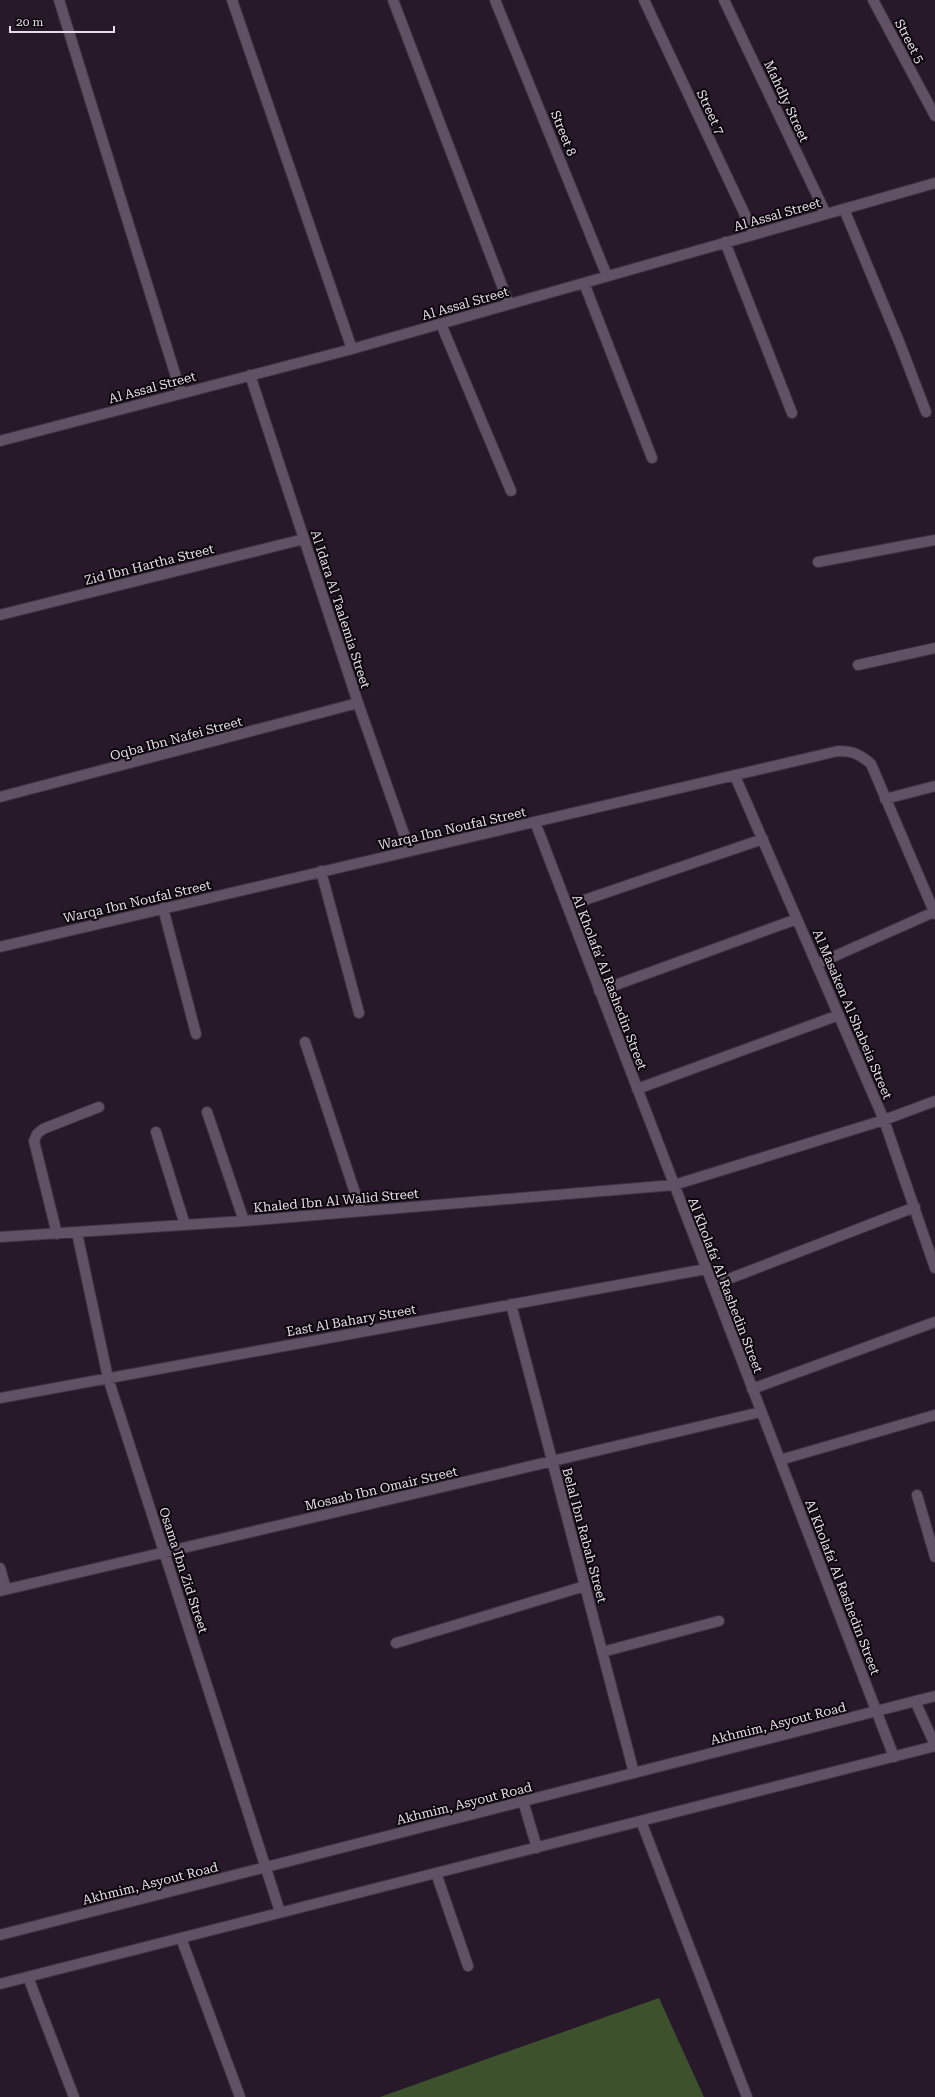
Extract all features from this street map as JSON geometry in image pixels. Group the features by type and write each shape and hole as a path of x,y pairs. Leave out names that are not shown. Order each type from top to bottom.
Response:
{"street":[{"path":"59,0 182,393"},
{"path":"232,0 352,349"},
{"path":"392,0 510,304"},
{"name":"Street 8","path":"496,0 608,276"},
{"name":"Street 7","path":"644,0 754,234"},
{"name":"Mahdly Street","path":"724,0 826,214"},
{"name":"Street 5","path":"873,0 935,116"},
{"name":"Al Assal Street","path":"0,441 352,349 935,183"},
{"path":"844,209 898,337 926,412"},
{"path":"725,242 792,413"},
{"path":"584,283 652,458"},
{"path":"441,324 511,491"},
{"name":"Al Idara Al Taalemia Street","path":"250,375 358,703 410,851"},
{"name":"Zid Ibn Hartha Street","path":"0,615 304,539"},
{"path":"818,562 935,540"},
{"path":"858,665 935,648"},
{"name":"Oqba Ibn Nafei Street","path":"0,797 358,703"},
{"name":"Warqa Ibn Noufal Street","path":"0,947 321,871 838,752 850,752 862,756 871,764 934,913"},
{"name":"Al Masaken Al Shabeia Street","path":"735,776 884,1120 935,1268"},
{"path":"885,798 935,786"},
{"name":"Al Kholafa' Al Rashedin Street","path":"535,822 894,1757"},
{"path":"567,906 763,839"},
{"path":"321,871 359,1013"},
{"path":"163,908 196,1034"},
{"path":"817,964 934,913"},
{"path":"599,991 797,919"},
{"path":"637,1089 839,1015"},
{"path":"305,1042 361,1212"},
{"name":"Khaled Ibn Al Walid Street","path":"0,1237 77,1233 361,1212 674,1185 884,1120 935,1101"},
{"path":"57,1234 34,1142 37,1134 43,1130 99,1106"},
{"path":"207,1112 244,1221"},
{"path":"156,1132 185,1225"},
{"path":"713,1285 915,1207"},
{"name":"Osama Ibn Zid Street","path":"77,1233 108,1378 280,1912"},
{"name":"East Al Bahary Street","path":"0,1398 706,1269"},
{"name":"Belal Ibn Rabah Street","path":"511,1304 634,1773"},
{"path":"752,1389 935,1322"},
{"name":"Mosaab Ibn Omair Street","path":"0,1568 3,1590 761,1412"},
{"path":"780,1460 935,1415"},
{"path":"917,1495 935,1557"},
{"path":"396,1643 585,1586"},
{"path":"602,1652 719,1621"},
{"name":"Akhmim, Asyout Road","path":"0,1935 935,1696"},
{"path":"0,1984 935,1746 915,1701"},
{"path":"523,1801 537,1848"},
{"path":"642,1821 747,2097"},
{"path":"436,1873 468,1966"},
{"path":"182,1938 240,2097"},
{"path":"28,1977 74,2097"}],"green space":[{"path":"659,1998 704,2097 380,2097"}]}
